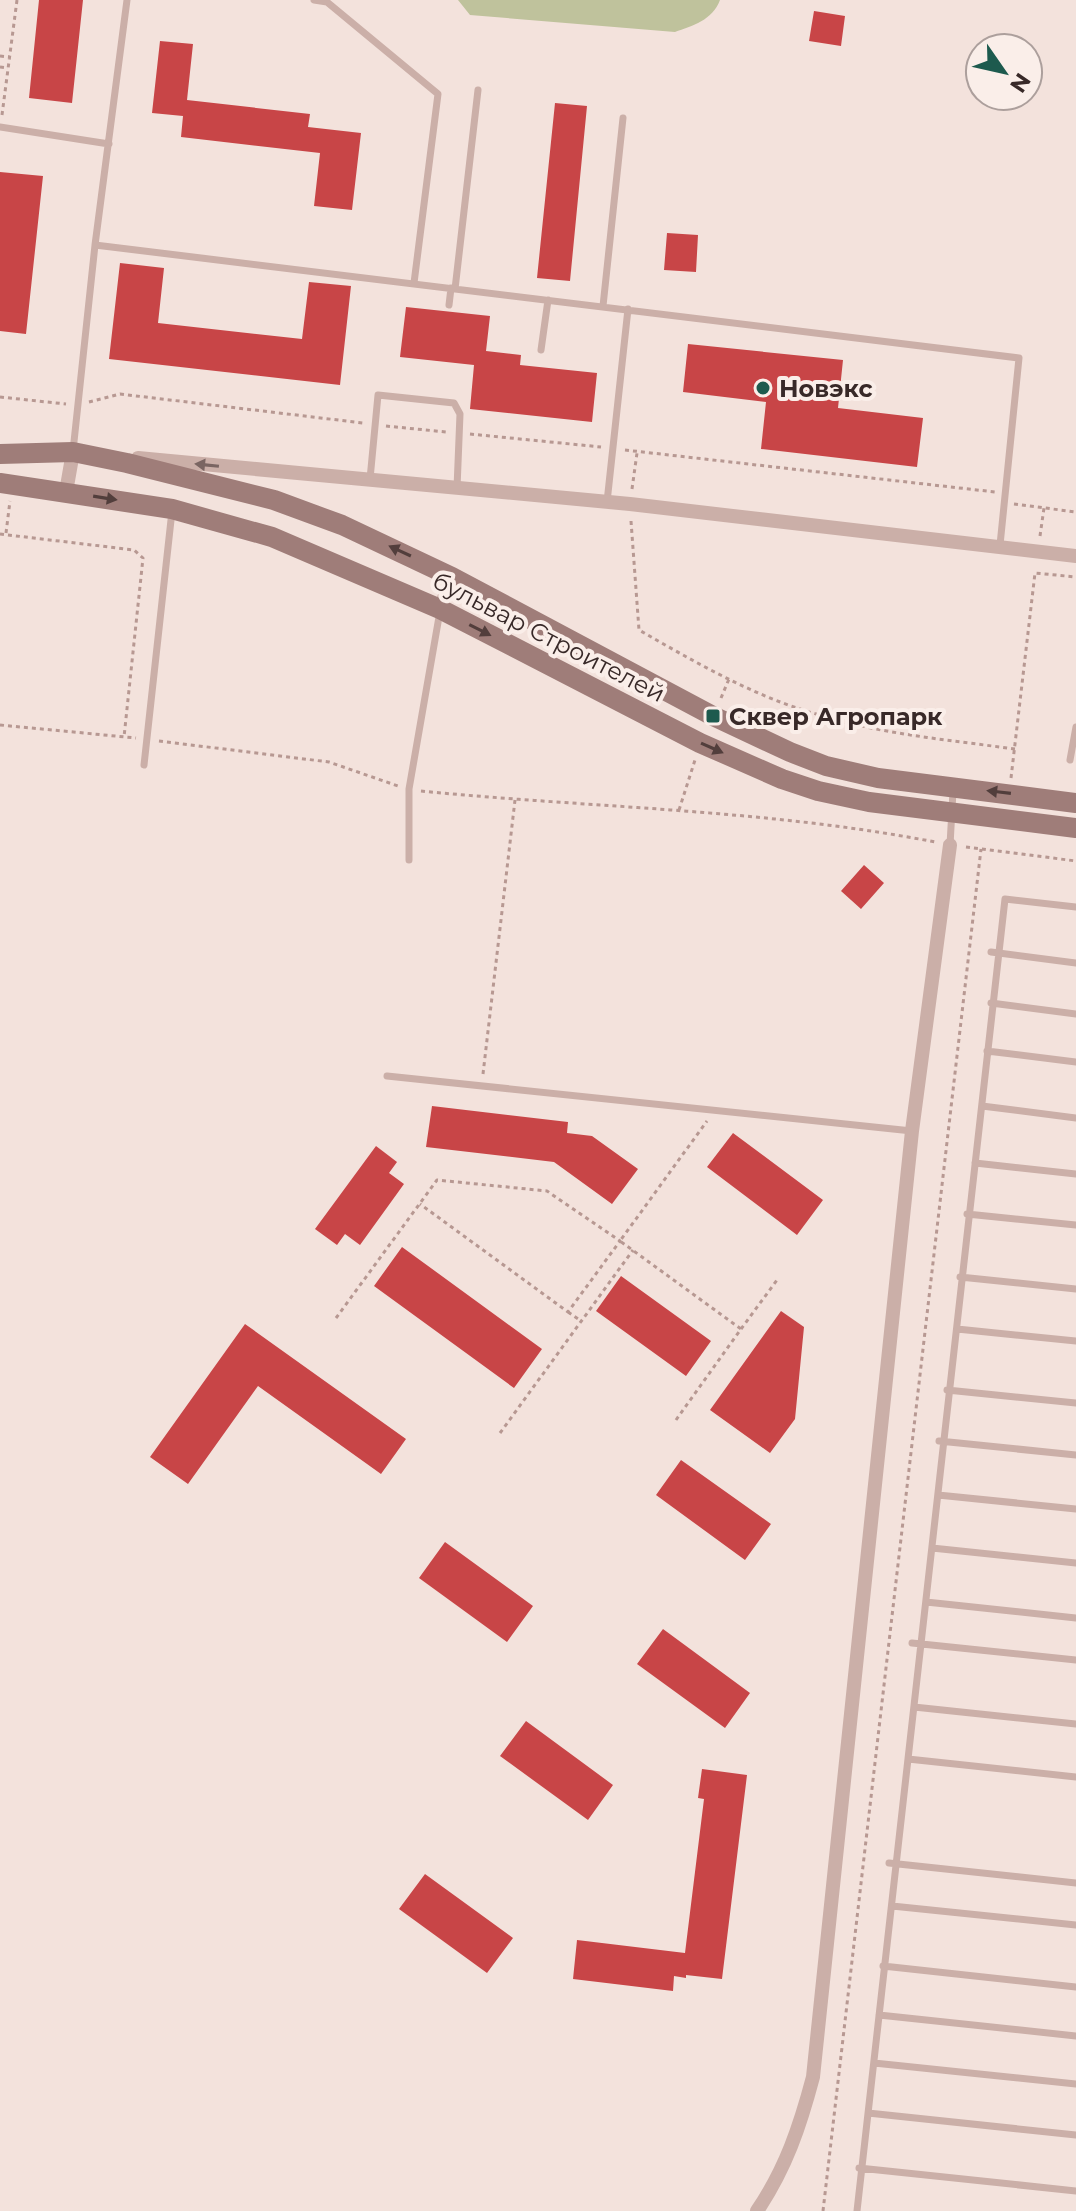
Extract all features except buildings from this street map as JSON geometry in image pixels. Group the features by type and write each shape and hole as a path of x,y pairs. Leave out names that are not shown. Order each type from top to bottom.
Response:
{"main road":[{"name":"бульвар Строителей","path":"0,454 73,452 274,500 342,525 452,577 713,716 826,766 878,778 1072,801"},
{"name":"бульвар Строителей","path":"0,483 172,509 272,537 440,609 700,743 782,779 818,791 869,802 1076,828"}],"street":[{"name":"бульвар Строителей","path":"73,452 630,504 1076,556"},
{"path":"66,492 73,452"},
{"path":"274,500 276,487 284,474"},
{"path":"440,609 452,577"},
{"path":"757,2211 773,2187 798,2134 813,2077 912,1131 950,845"}],"lane":[{"path":"73,452 95,245 127,0"},
{"path":"314,0 327,2 438,94 414,283"},
{"path":"449,305 478,90"},
{"path":"603,306 623,118"},
{"path":"0,127 109,144"},
{"path":"95,245 1019,358 1000,545"},
{"path":"541,350 548,300"},
{"path":"607,502 628,309"},
{"path":"370,479 378,395 454,403 460,414 457,488"},
{"path":"144,765 172,509"},
{"path":"409,860 409,789 440,609"},
{"path":"1070,760 1076,727"},
{"path":"950,845 954,787"},
{"path":"1007,819 1072,801"},
{"path":"857,2211 892,1906 892,1863 908,1759 938,1495 941,1441 982,1106 995,953 1005,899 1076,907"},
{"path":"995,953 1076,963"},
{"path":"992,1004 1076,1014"},
{"path":"986,1051 1076,1062"},
{"path":"387,1076 912,1131"},
{"path":"982,1106 1076,1118"},
{"path":"975,1163 1076,1174"},
{"path":"967,1214 1076,1225"},
{"path":"961,1277 1076,1289"},
{"path":"957,1329 1076,1341"},
{"path":"947,1390 1076,1403"},
{"path":"941,1441 1076,1455"},
{"path":"938,1495 1076,1509"},
{"path":"932,1548 1076,1563"},
{"path":"926,1602 1076,1618"},
{"path":"912,1643 1076,1660"},
{"path":"914,1707 1076,1724"},
{"path":"908,1759 1076,1777"},
{"path":"892,1863 1076,1883"},
{"path":"892,1906 1076,1925"},
{"path":"884,1966 1076,1987"},
{"path":"879,2015 1076,2036"},
{"path":"874,2063 1076,2084"},
{"path":"868,2113 1076,2135"},
{"path":"860,2168 1076,2191"}],"path":[{"path":"0,127 17,0"},
{"path":"0,56 10,57"},
{"path":"0,67 8,68"},
{"path":"0,397 78,405 120,394 1007,493"},
{"path":"637,452 630,504 639,630 729,679 815,714 907,733 1015,749"},
{"path":"10,501 3,534 134,550 143,558 124,737"},
{"path":"1006,503 1076,512"},
{"path":"1038,550 1044,508"},
{"path":"1009,794 1035,573 1076,577"},
{"path":"0,725 329,762 409,789 791,820 1076,861"},
{"path":"479,1084 485,1067 515,800"},
{"path":"823,2211 981,849"},
{"path":"568,1312 714,1111"},
{"path":"336,1318 437,1180 547,1191 741,1329"},
{"path":"420,1204 581,1321"},
{"path":"500,1433 633,1250"},
{"path":"676,1420 777,1280"}],"green space":[{"path":"458,0 720,0 707,17 675,32 470,15"}],"place":[{"name":"Новэкс","path":"763,388"},
{"name":"Сквер Агропарк","path":"713,716"}]}
